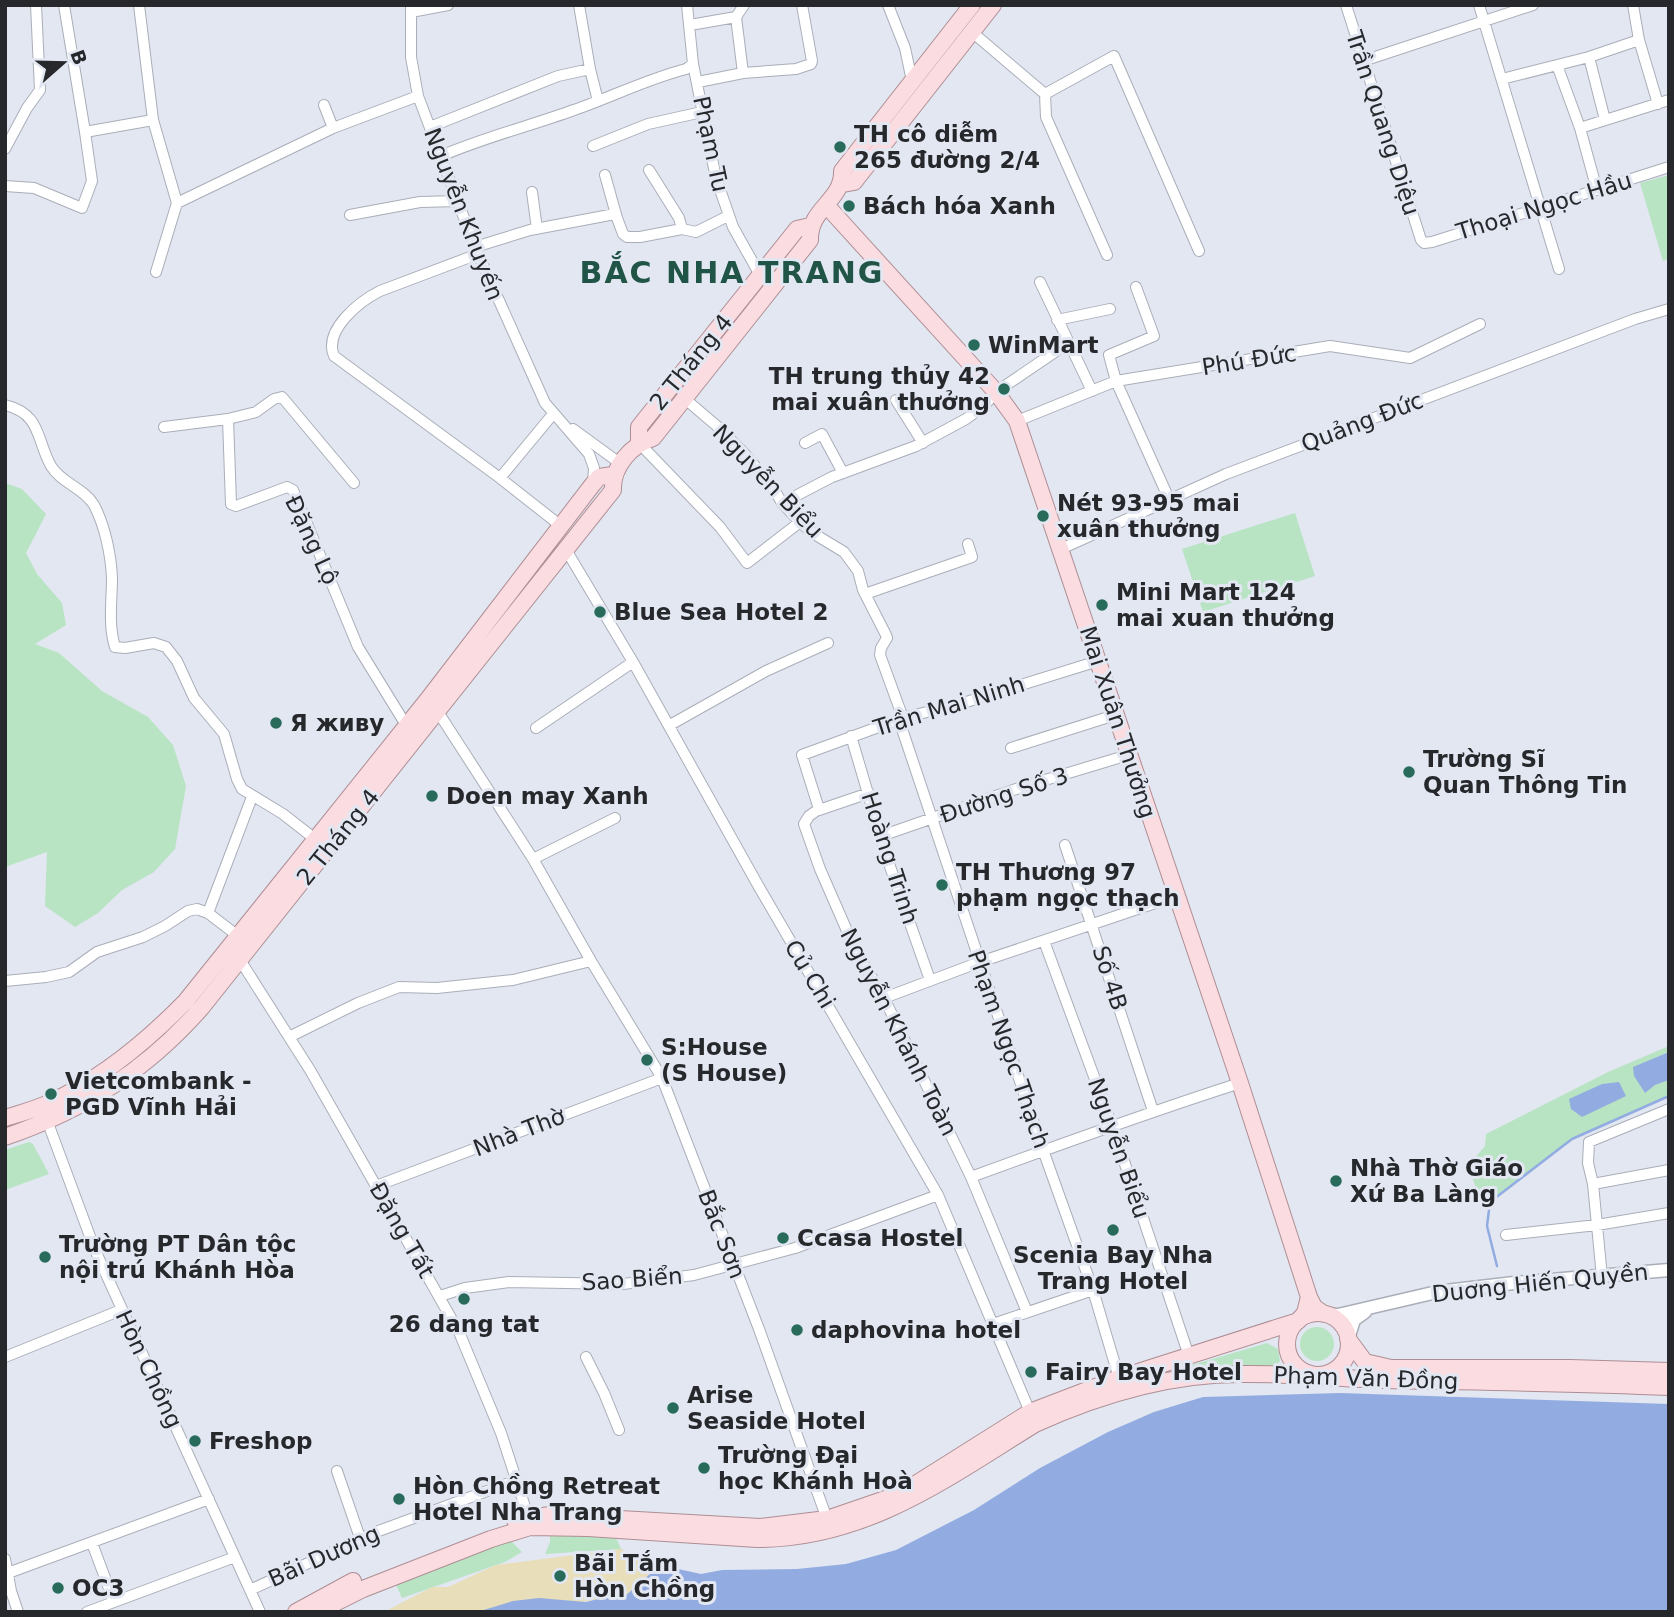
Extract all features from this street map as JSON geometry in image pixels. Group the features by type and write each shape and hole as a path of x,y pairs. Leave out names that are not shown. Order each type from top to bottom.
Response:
{"main road":[{"name":"2 Tháng 4","path":"5,1138 48,1123 76,1108 133,1072 182,1030 234,955 433,705 613,490 617,470 639,443 653,438 810,240 810,226 842,184 842,171 972,5"},
{"name":"2 Tháng 4","path":"842,184 854,183 993,5"},
{"name":"Mai Xuân Thưởng","path":"826,205 996,392 1017,421 1240,1083 1309,1297 1314,1307 1324,1314"},
{"name":"2 Tháng 4","path":"639,443 639,427 797,229 810,226"},
{"name":"2 Tháng 4","path":"5,1118 50,1102 94,1079 158,1029 234,955 238,936 406,725 433,705 593,484 599,477 617,470"},
{"path":"48,1123 50,1102"},
{"path":"1298,1321 1306,1316 1324,1314 1340,1323 1348,1339 1346,1357 1341,1365 1326,1374 1317,1375 1300,1369 1289,1354 1288,1336 1298,1321 1306,1312 1309,1297"},
{"name":"Phạm Văn Đồng","path":"296,1612 345,1585 486,1529 576,1516 760,1528 830,1525 850,1513 902,1491 1033,1418 1119,1378 1298,1321"},
{"name":"Phạm Văn Đồng","path":"1348,1339 1365,1362 1391,1368 1669,1371"},
{"name":"Phạm Văn Đồng","path":"1033,1418 1187,1378 1237,1374 1669,1387"},
{"name":"Phạm Văn Đồng","path":"317,1612 350,1594 529,1522"}],"street":[{"path":"5,149 40,90 36,5"},
{"path":"5,186 34,188 82,208 92,181 64,5"},
{"path":"139,5 153,120 177,203 156,272"},
{"path":"411,9 448,5"},
{"path":"579,5 598,101"},
{"name":"Phạm Tu","path":"687,5 693,64 710,153 728,216 760,275"},
{"path":"743,73 736,17 744,5"},
{"path":"698,82 743,73 796,69 811,64 802,5"},
{"path":"888,5 905,48 912,81"},
{"name":"Trần Quang Diệu","path":"1346,5 1421,240"},
{"path":"1479,5 1559,270"},
{"path":"1363,61 1532,5"},
{"path":"1633,5 1639,40 1658,104"},
{"name":"Nguyễn Khuyến","path":"411,9 411,57 418,96 458,201 531,376 552,414 589,454 594,468 593,484"},
{"path":"690,25 736,17"},
{"path":"972,32 1045,94 1046,117 1107,255"},
{"path":"1502,79 1589,57 1639,40"},
{"path":"1045,94 1114,56 1199,251"},
{"path":"1589,57 1605,120"},
{"path":"441,156 475,142 541,122 653,78 686,69 693,64"},
{"path":"1557,65 1580,128 1597,190"},
{"path":"430,127 558,76 590,69"},
{"path":"177,203 333,128 418,96"},
{"path":"1580,128 1669,100"},
{"path":"324,105 333,128"},
{"path":"593,146 648,124 702,113"},
{"path":"85,132 153,120"},
{"name":"Thoại Ngọc Hầu","path":"1421,240 1424,243 1432,242 1669,167"},
{"path":"649,170 679,218 682,229"},
{"path":"605,175 615,214 623,234 627,237 682,229 696,232 728,216"},
{"path":"532,192 537,229"},
{"path":"350,215 420,202 458,201"},
{"path":"561,526 334,356 331,349 333,336 356,305 380,291 477,250 537,229 615,214"},
{"path":"1040,282 1091,391"},
{"path":"1136,287 1154,336 1109,355 1116,380 1169,499"},
{"path":"1057,320 1110,309"},
{"name":"Quảng Đức","path":"1061,549 1238,469 1635,319 1669,309"},
{"name":"Phú Đức","path":"1017,421 1116,380 1330,346 1410,358 1480,324"},
{"path":"782,503 843,473 923,443 984,406 996,392 1068,343"},
{"path":"164,427 228,419 256,412 274,399 282,397 354,483"},
{"name":"Nguyễn Biểu","path":"684,398 743,452 800,522 844,552 858,571 865,594 886,635 880,655 901,719"},
{"path":"896,400 923,443"},
{"path":"5,405 26,415 33,422 51,466 89,498 97,513 111,569 110,614 114,647 154,643 169,650 194,698 223,734 242,789 283,814 315,839"},
{"path":"500,478 552,414"},
{"name":"Nguyễn Khuyến","path":"552,414 617,470"},
{"name":"Đặng Lộ","path":"228,419 231,504 236,506 287,487 293,490 358,647 406,725"},
{"path":"805,443 822,434 843,473"},
{"path":"639,443 720,527 747,563 800,522"},
{"path":"865,594 972,557 968,544"},
{"name":"Củ Chi","path":"565,548 670,725 759,887 938,1195 1033,1418"},
{"path":"670,725 766,671 828,643"},
{"name":"Trần Mai Ninh","path":"819,810 802,755 901,719 963,704 1098,661"},
{"path":"536,728 633,662"},
{"name":"Bắc Sơn","path":"433,705 533,859 662,1078 830,1525"},
{"path":"1011,748 1115,715"},
{"name":"Phạm Ngọc Thạch","path":"901,719 1043,1150 1093,1290 1119,1378"},
{"name":"Hoàng Trinh","path":"851,736 881,836 930,980"},
{"name":"Đường Số 3","path":"881,836 1022,787 1128,755"},
{"path":"819,810 869,793"},
{"path":"208,913 252,797"},
{"name":"Nguyễn Khánh Toàn","path":"819,810 806,819 805,831 852,942 884,998 971,1177 1027,1312"},
{"path":"533,859 615,818"},
{"name":"Số 4B","path":"1065,845 1153,1111"},
{"path":"884,998 980,962 1176,896"},
{"path":"5,981 69,972 97,952 143,937 188,911 197,909 208,913 238,936"},
{"name":"Nguyễn Biểu","path":"1044,941 1113,1128 1189,1356"},
{"name":"Đặng Tất","path":"234,955 289,1037 440,1296 477,1370 517,1480 529,1522"},
{"path":"289,1037 358,1003 399,987 437,988 513,980 591,961"},
{"name":"Nhà Thờ","path":"376,1186 662,1078"},
{"path":"971,1177 1113,1128 1153,1111 1240,1083"},
{"path":"1602,1277 1593,1184 1588,1163 1589,1142 1669,1110"},
{"name":"Hòn Chồng","path":"48,1123 82,1217 121,1310 260,1612"},
{"path":"1593,1184 1669,1170"},
{"name":"Sao Biển","path":"440,1296 465,1288 509,1282 643,1283 694,1275 795,1248 938,1195"},
{"path":"1506,1235 1597,1225 1669,1213"},
{"name":"Duơng Hiến Quyền","path":"1324,1314 1338,1315 1450,1291 1546,1279 1669,1270"},
{"path":"993,1324 1093,1290"},
{"path":"1348,1339 1354,1320 1371,1308"},
{"path":"5,1357 121,1310"},
{"path":"586,1357 619,1430"},
{"path":"337,1471 360,1538"},
{"name":"Bãi Dương","path":"250,1590 360,1538 517,1480"},
{"path":"8,1573 209,1499"},
{"path":"92,1543 114,1602"},
{"path":"87,1612 235,1557"},
{"path":"5,1559 18,1612"}],"green space":[{"path":"1669,175 1669,259 1663,261 1640,183"},
{"path":"5,483 22,489 46,514 26,553 37,574 62,603 66,625 35,644 59,653 102,691 148,717 173,745 186,786 175,849 154,872 122,890 98,913 75,927 45,906 47,852 5,867"},
{"path":"1295,513 1315,576 1203,612 1182,549"},
{"path":"1669,1046 1669,1052 1633,1068 1655,1085 1669,1080 1669,1096 1572,1139 1490,1202 1476,1188 1468,1166 1485,1146 1486,1134 1608,1072"},
{"path":"29,1142 33,1144 49,1174 5,1190 5,1150"},
{"path":"1317,1327 1329,1332 1334,1344 1329,1356 1317,1361 1305,1356 1300,1344 1305,1332"},
{"path":"1267,1343 1278,1349 1280,1361 1273,1369 1181,1371 1182,1368"},
{"path":"550,1530 614,1533 621,1549 545,1554 550,1542"},
{"path":"508,1538 522,1552 505,1562 402,1598 394,1580"}],"sand":[{"name":"Bãi Tắm Hòn Chồng","path":"621,1549 660,1565 624,1597 483,1612 384,1612 432,1587 448,1587 496,1565"}],"water":[{"path":"1669,1052 1669,1080 1655,1085 1645,1093 1634,1076 1633,1067"},
{"path":"1619,1082 1626,1096 1582,1117 1571,1109 1569,1099 1602,1084"},
{"path":"1340,1393 1669,1404 1669,1612 477,1612 513,1601 539,1598 586,1602 624,1597 660,1565 701,1574 722,1570 797,1569 846,1564 896,1550 974,1510 1040,1468 1108,1432 1154,1412 1203,1397"}],"waterway":[{"path":"1497,1266 1487,1226 1490,1202 1572,1139 1669,1096"}],"place":[{"name":"TH cô diễm 265 đường 2/4","path":"840,147"},
{"name":"Bách hóa Xanh","path":"849,206"},
{"name":"WinMart","path":"974,345"},
{"name":"TH trung thủy 42 mai xuân thưởng","path":"1004,389"},
{"name":"Nét 93-95 mai xuân thưởng","path":"1043,516"},
{"name":"Mini Mart 124 mai xuan thưởng","path":"1102,605"},
{"name":"Blue Sea Hotel 2","path":"600,612"},
{"name":"Я живу","path":"276,723"},
{"name":"Trường Sĩ Quan Thông Tin","path":"1409,772"},
{"name":"Doen may Xanh","path":"432,796"},
{"name":"TH Thương 97 phạm ngọc thạch","path":"942,885"},
{"name":"S:House (S House)","path":"647,1060"},
{"name":"Vietcombank - PGD Vĩnh Hải","path":"51,1094"},
{"name":"Nhà Thờ Giáo Xứ Ba Làng","path":"1336,1181"},
{"name":"Scenia Bay Nha Trang Hotel","path":"1113,1230"},
{"name":"Ccasa Hostel","path":"783,1238"},
{"name":"Trường PT Dân tộc nội trú Khánh Hòa","path":"45,1257"},
{"name":"26 dang tat","path":"464,1299"},
{"name":"daphovina hotel","path":"797,1330"},
{"name":"Fairy Bay Hotel","path":"1031,1372"},
{"name":"Arise Seaside Hotel","path":"673,1408"},
{"name":"Freshop","path":"195,1441"},
{"name":"Trường Đại học Khánh Hoà","path":"704,1468"},
{"name":"Hòn Chồng Retreat Hotel Nha Trang","path":"399,1499"},
{"name":"Bãi Tắm Hòn Chồng","path":"560,1576"},
{"name":"OC3","path":"58,1588"}],"district":[{"name":"BẮC NHA TRANG","path":"732,273"}]}
